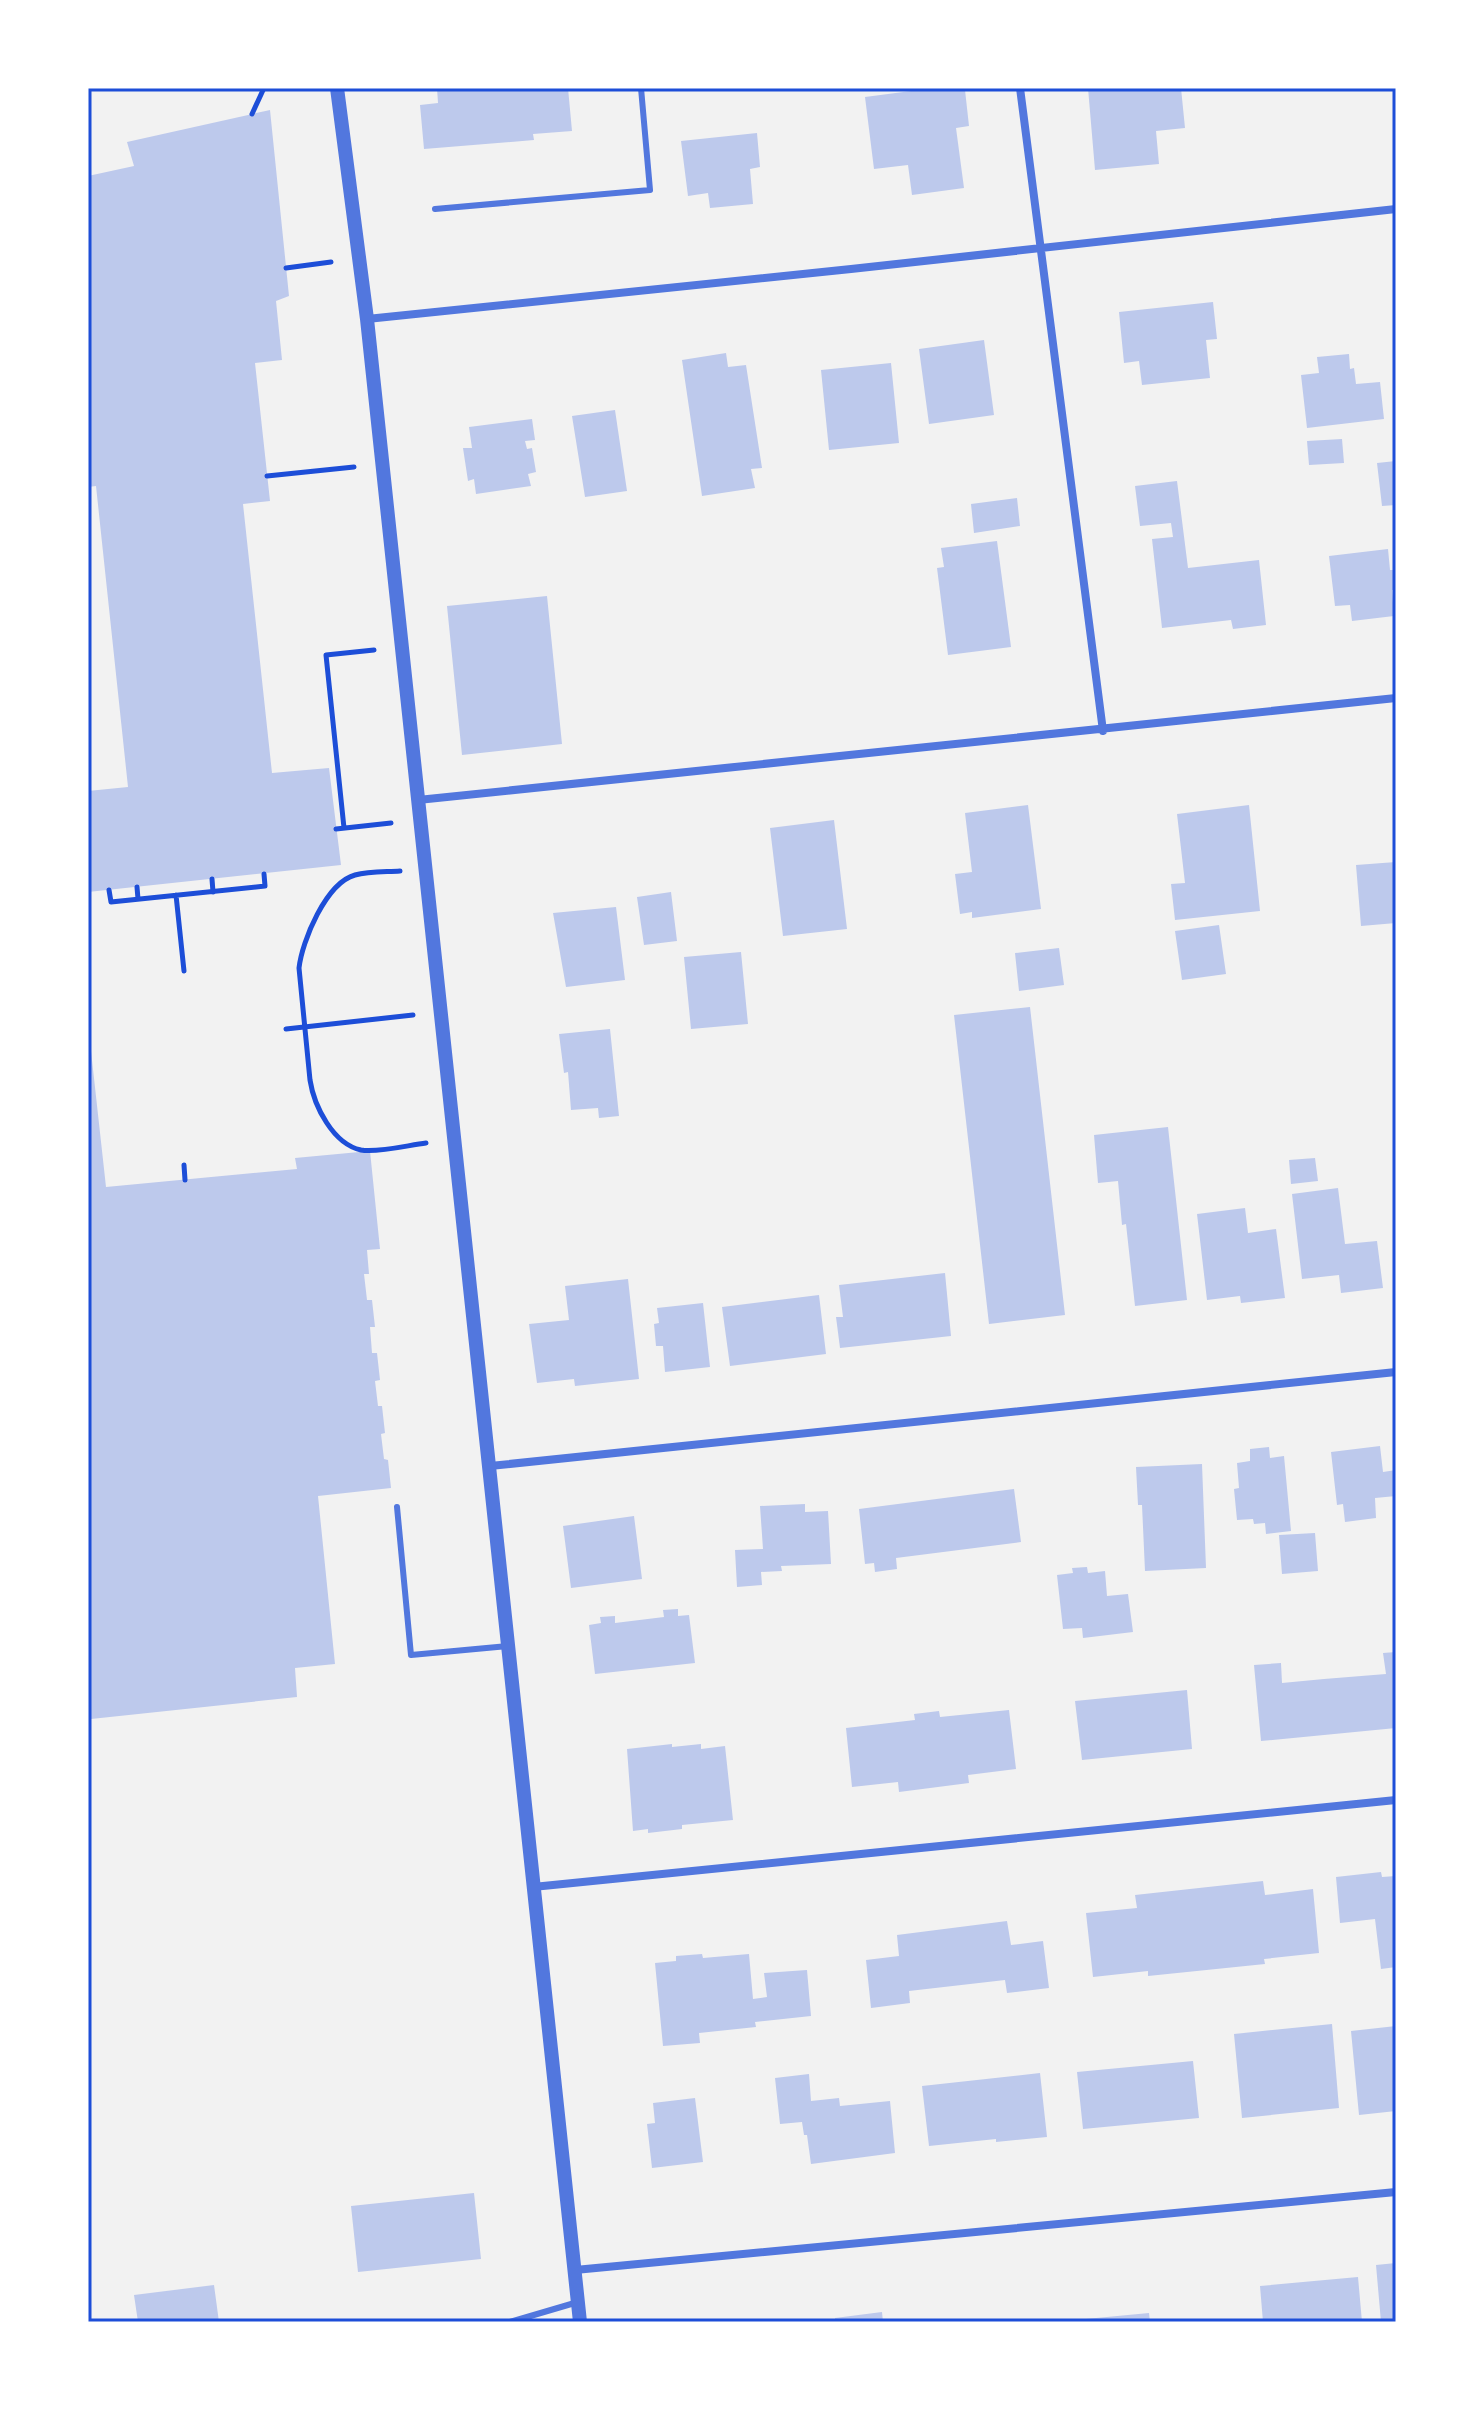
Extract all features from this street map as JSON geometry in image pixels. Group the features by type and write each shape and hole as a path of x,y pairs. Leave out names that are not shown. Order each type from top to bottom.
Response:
{"street":[{"path":"337,88 383,465 580,2322"},
{"path":"1020,88 1103,731"},
{"path":"367,319 1396,209"},
{"path":"418,800 1103,731 1396,698"},
{"path":"490,1466 1396,1372"},
{"path":"533,1887 1396,1800"},
{"path":"575,2270 1396,2192"}],"lane":[{"path":"435,209 650,190 641,88"},
{"path":"397,1507 411,1655 508,1646"},
{"path":"510,2322 578,2302"}],"path":[{"path":"252,114 264,88"},
{"path":"286,268 360,259"},
{"path":"267,476 383,465"},
{"path":"363,826 340,829 326,655 402,647"},
{"path":"426,869 354,875 324,903 310,928 299,968 311,1091 330,1127 349,1144 362,1150 455,1140"},
{"path":"109,890 111,902 213,892 265,886 264,874"},
{"path":"212,879 213,892"},
{"path":"137,887 138,899"},
{"path":"176,895 184,971"},
{"path":"286,1029 441,1012"},
{"path":"184,1165 185,1180"}],"building":[{"path":"437,88 568,88 572,131 533,134 534,140 424,149 420,105 438,103"},
{"path":"934,88 965,90 969,126 956,128 964,188 912,195 908,165 874,169 865,97"},
{"path":"1088,88 1181,88 1185,128 1156,131 1159,164 1095,170"},
{"path":"270,110 289,296 276,301 282,360 255,363 270,501 243,504 272,773 329,768 341,865 88,892 88,791 128,787 96,486 88,487 88,176 134,166 127,142"},
{"path":"757,133 760,167 750,169 753,204 710,208 708,193 688,196 681,141"},
{"path":"1213,302 1217,339 1206,340 1210,378 1142,385 1139,361 1124,363 1119,312"},
{"path":"984,340 994,415 929,424 919,349"},
{"path":"726,353 728,367 746,365 762,468 751,469 755,488 702,496 682,360"},
{"path":"1349,354 1350,369 1354,368 1356,384 1380,382 1384,419 1307,428 1301,375 1319,373 1317,357"},
{"path":"891,363 899,443 829,450 821,370"},
{"path":"615,410 627,491 585,497 572,416"},
{"path":"532,419 535,440 525,441 527,449 532,448 536,472 528,474 531,486 476,494 474,479 468,481 463,448 472,448 469,427"},
{"path":"1342,439 1344,463 1309,465 1307,441"},
{"path":"1396,461 1396,505 1382,506 1377,463"},
{"path":"1177,481 1188,568 1259,560 1266,625 1233,629 1231,620 1162,628 1152,539 1173,537 1171,523 1140,526 1135,486"},
{"path":"1017,498 1020,526 974,533 971,504"},
{"path":"997,541 1011,647 948,655 937,568 944,567 941,548"},
{"path":"1388,549 1390,570 1396,570 1396,590 1392,590 1394,616 1352,621 1350,605 1335,606 1329,556"},
{"path":"547,596 562,744 462,755 447,606"},
{"path":"1028,805 1041,909 972,918 972,912 960,914 955,874 972,872 965,813"},
{"path":"1249,805 1260,911 1175,920 1171,884 1185,883 1177,814"},
{"path":"834,820 847,929 783,936 770,828"},
{"path":"1396,862 1396,923 1361,926 1356,865"},
{"path":"671,892 677,941 644,945 637,897"},
{"path":"616,907 625,980 566,987 553,913"},
{"path":"1219,925 1226,974 1182,980 1175,931"},
{"path":"1059,948 1064,985 1019,991 1015,953"},
{"path":"741,952 748,1024 691,1029 684,957"},
{"path":"1030,1007 1065,1315 989,1324 954,1015"},
{"path":"610,1029 619,1116 599,1118 598,1108 571,1110 568,1072 564,1073 559,1034"},
{"path":"88,1042 106,1187 297,1169 295,1158 370,1151 380,1249 367,1250 369,1274 364,1274 367,1300 372,1300 375,1327 370,1327 372,1353 377,1353 380,1380 375,1381 378,1406 382,1406 385,1433 381,1434 391,1488 318,1496 335,1664 295,1668 297,1697 91,1719 88,1699"},
{"path":"1168,1127 1187,1300 1135,1306 1118,1181 1098,1183 1094,1135"},
{"path":"1315,1158 1318,1181 1291,1184 1289,1160"},
{"path":"1338,1188 1345,1244 1377,1241 1383,1288 1341,1293 1339,1275 1302,1279 1292,1194"},
{"path":"1245,1208 1248,1233 1276,1229 1285,1298 1241,1303 1240,1296 1207,1300 1197,1214"},
{"path":"945,1273 951,1336 840,1348 836,1317 843,1317 839,1285"},
{"path":"628,1279 639,1379 575,1386 574,1379 537,1383 529,1324 569,1320 565,1286"},
{"path":"819,1295 826,1354 730,1366 722,1307"},
{"path":"703,1303 710,1367 665,1372 663,1346 656,1346 654,1324 659,1323 657,1308"},
{"path":"1380,1446 1383,1472 1396,1470 1396,1496 1375,1498 1376,1518 1345,1522 1343,1504 1337,1505 1331,1452"},
{"path":"1269,1447 1270,1458 1284,1456 1291,1531 1266,1534 1265,1523 1254,1524 1253,1519 1237,1520 1234,1489 1239,1488 1237,1463 1250,1461 1250,1449"},
{"path":"1202,1464 1206,1568 1145,1571 1142,1505 1138,1505 1136,1467"},
{"path":"1014,1489 1021,1542 896,1558 897,1569 875,1572 874,1563 865,1564 859,1509"},
{"path":"805,1504 805,1512 828,1511 831,1564 781,1566 782,1571 761,1572 762,1585 737,1587 735,1550 763,1549 760,1506"},
{"path":"634,1516 642,1579 571,1588 563,1526"},
{"path":"1315,1533 1318,1571 1282,1574 1279,1535"},
{"path":"1087,1567 1088,1573 1105,1571 1107,1596 1128,1594 1133,1632 1083,1638 1082,1628 1063,1629 1057,1575 1073,1573 1072,1568"},
{"path":"678,1609 678,1616 689,1615 695,1663 595,1674 589,1625 601,1623 600,1617 615,1616 615,1623 664,1617 663,1610"},
{"path":"1396,1652 1396,1728 1261,1741 1254,1665 1281,1663 1282,1683 1386,1674 1383,1653"},
{"path":"1187,1690 1192,1749 1082,1760 1075,1701"},
{"path":"1009,1710 1016,1769 968,1775 969,1783 899,1792 898,1782 852,1787 846,1728 915,1720 914,1714 939,1711 940,1717"},
{"path":"672,1744 672,1747 701,1744 701,1749 725,1746 733,1820 682,1825 682,1829 648,1833 648,1829 633,1831 627,1749"},
{"path":"1381,1872 1382,1877 1396,1876 1396,1967 1381,1969 1375,1919 1340,1923 1336,1877"},
{"path":"1263,1881 1265,1895 1313,1889 1319,1953 1264,1959 1265,1964 1148,1976 1148,1971 1093,1977 1086,1913 1137,1908 1135,1895"},
{"path":"1007,1921 1011,1945 1043,1941 1049,1988 1007,1993 1005,1980 909,1991 910,2003 871,2008 866,1960 899,1956 897,1935"},
{"path":"702,1954 703,1958 749,1954 753,1999 767,1997 764,1973 807,1970 811,2016 755,2022 756,2027 699,2033 700,2043 663,2046 655,1963 676,1961 676,1956"},
{"path":"1332,2024 1339,2108 1242,2118 1234,2034"},
{"path":"1396,2026 1396,2111 1359,2115 1351,2031"},
{"path":"1193,2061 1199,2118 1083,2129 1077,2072"},
{"path":"1040,2073 1047,2137 929,2146 922,2086"},
{"path":"809,2074 811,2101 839,2098 840,2106 890,2101 895,2153 811,2164 802,2122 780,2124 775,2078"},
{"path":"695,2098 703,2162 652,2168 647,2124 655,2123 653,2103"},
{"path":"474,2193 481,2259 358,2272 351,2206"},
{"path":"1396,2263 1396,2322 1381,2322 1376,2265"},
{"path":"1358,2277 1362,2322 1263,2322 1260,2286"},
{"path":"214,2285 219,2322 138,2322 134,2295"},
{"path":"882,2312 883,2322 835,2322 835,2318"},
{"path":"1149,2313 1150,2322 1075,2322 1075,2320"}]}
